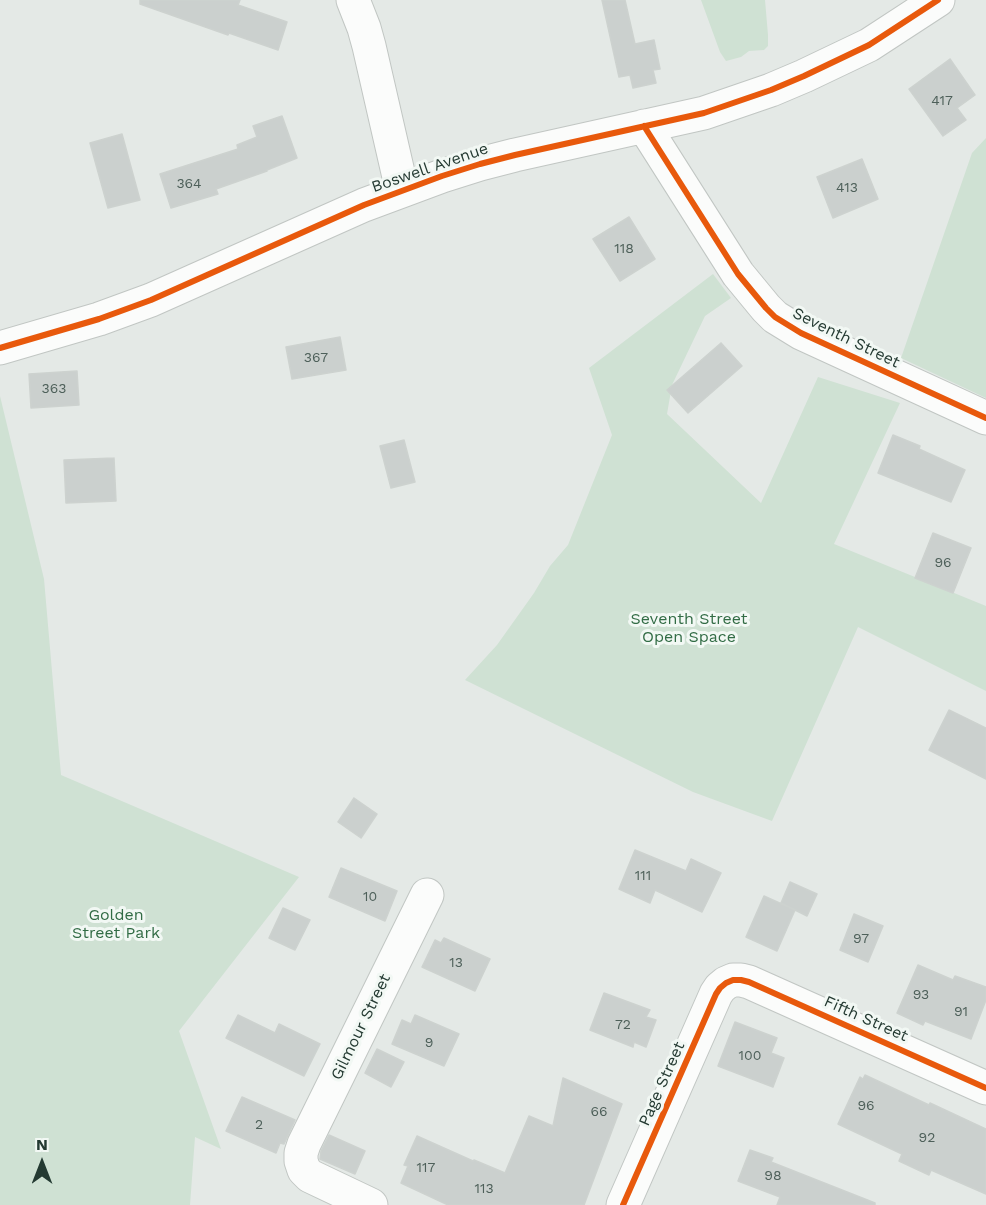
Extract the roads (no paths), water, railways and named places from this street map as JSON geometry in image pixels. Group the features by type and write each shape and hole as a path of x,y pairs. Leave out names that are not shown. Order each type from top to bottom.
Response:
{"street":[{"path":"353,0 369,46 402,190"},
{"name":"Boswell Avenue","path":"0,348 99,319 151,300 402,190 515,154 704,113 735,103 804,76 869,45 938,0"},
{"name":"Seventh Street","path":"644,126 738,274 775,317 801,333 986,418"},
{"name":"Gilmour Street","path":"371,1205 310,1176 304,1170 301,1153 427,895"},
{"name":"Fifth Street","path":"733,980 749,982 986,1088"},
{"name":"Page Street","path":"623,1205 716,994 726,983 733,980"}],"park label":[{"name":"Seventh Street Open Space","path":"689,628"},
{"name":"Golden Street Park","path":"116,924"}]}
